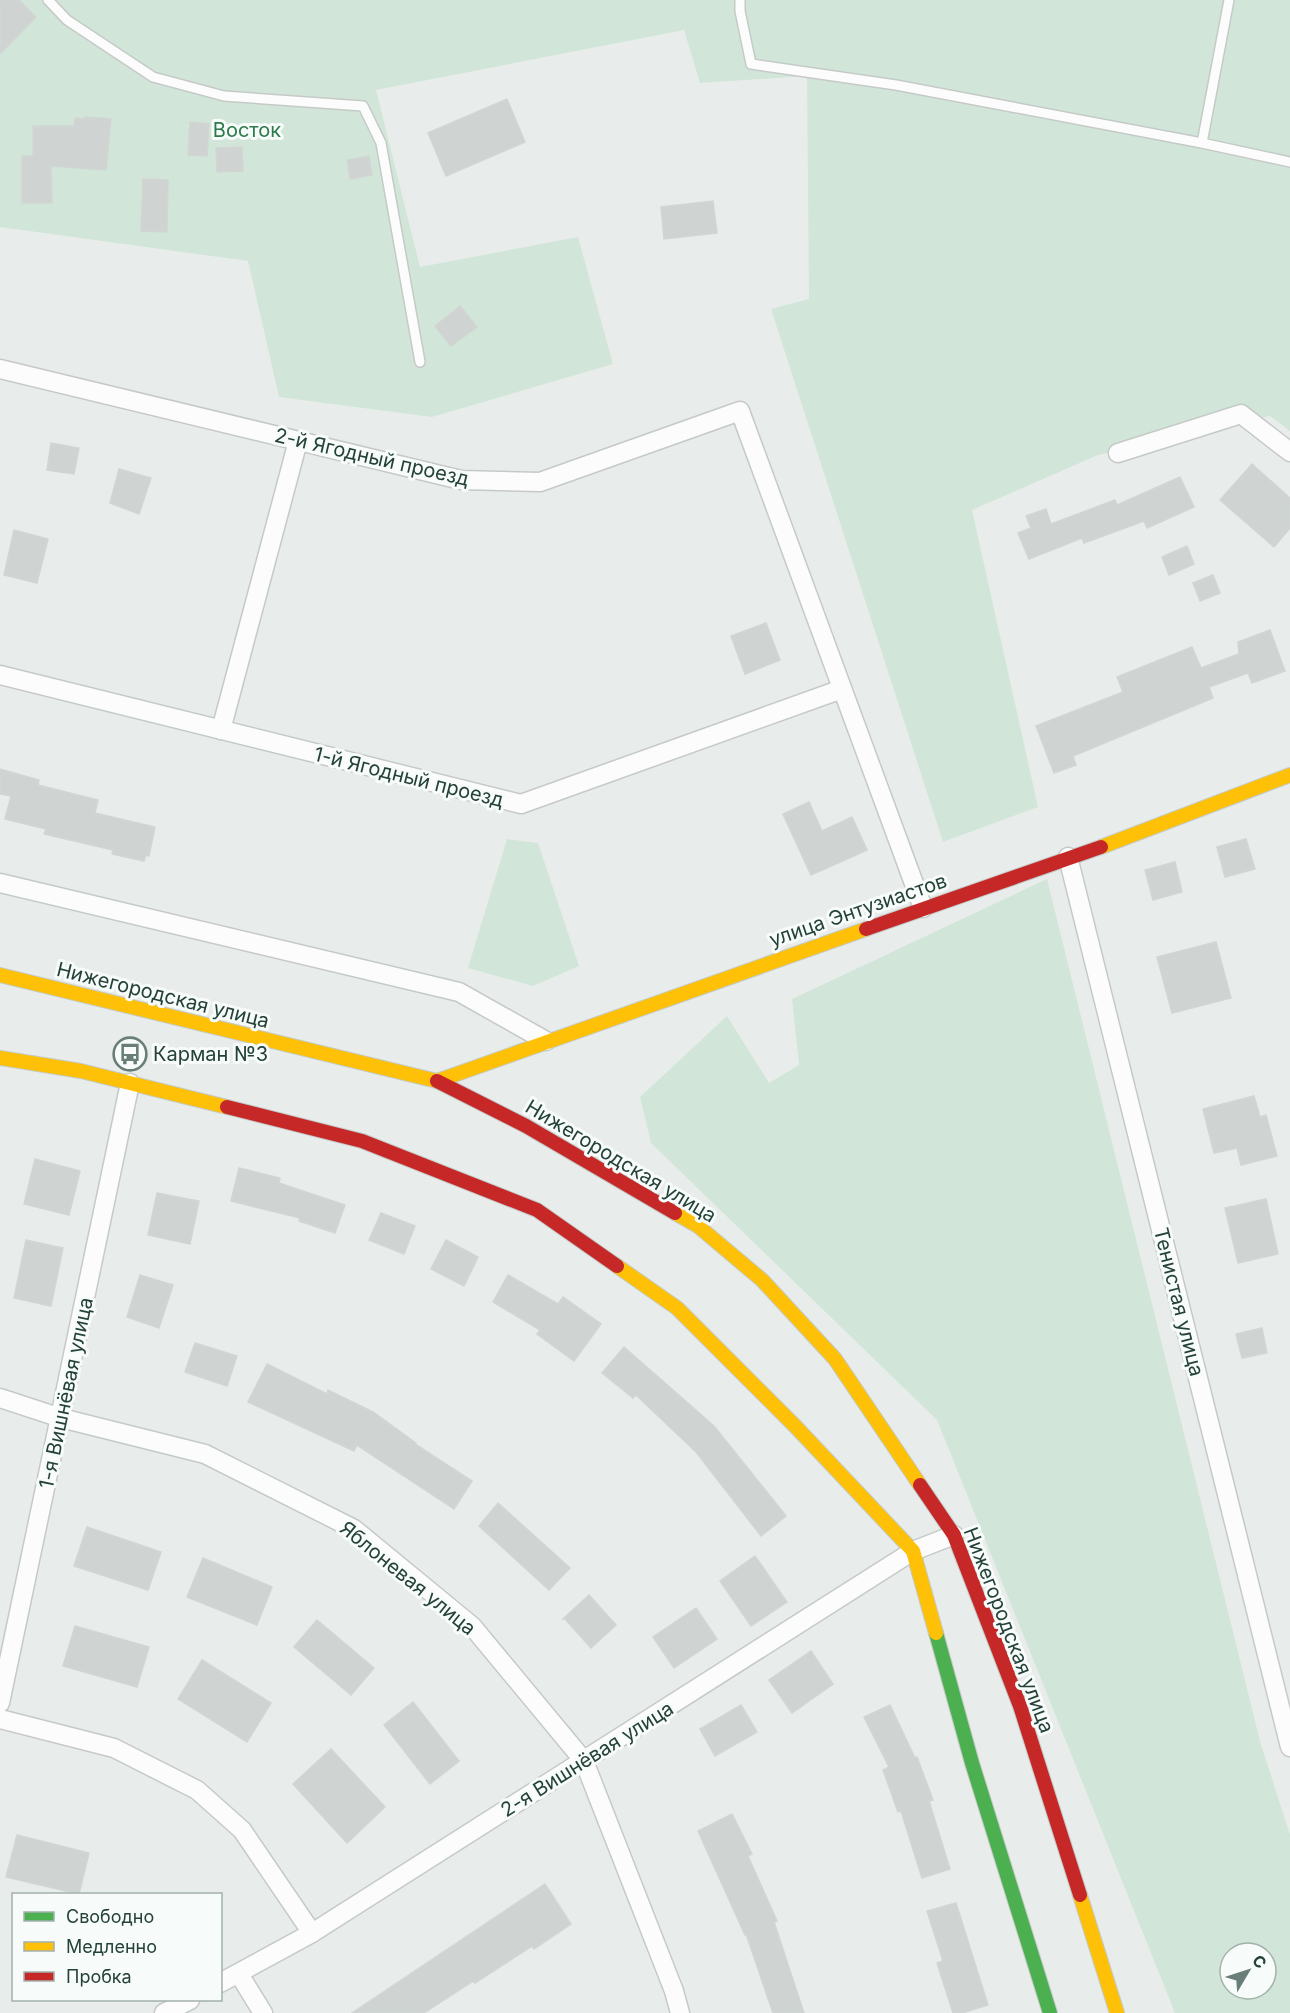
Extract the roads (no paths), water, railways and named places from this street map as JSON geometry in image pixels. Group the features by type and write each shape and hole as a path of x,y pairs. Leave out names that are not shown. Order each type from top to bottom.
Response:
{"street":[{"name":"2-й Ягодный проезд","path":"0,369 461,480 540,482 740,411 842,689"},
{"path":"1118,453 1241,414 1290,452"},
{"path":"221,730 298,441"},
{"name":"1-й Ягодный проезд","path":"0,675 520,804 842,689"},
{"path":"842,689 923,908"},
{"name":"улица Энтузиастов","path":"437,1082 546,1041 1068,856 1106,845 1290,775"},
{"name":"Тенистая улица","path":"1068,856 1290,1747"},
{"path":"0,883 459,992 546,1041"},
{"name":"Нижегородская улица","path":"0,975 437,1082 526,1126 698,1226 762,1280 835,1359 954,1535 1020,1706 1117,2013"},
{"path":"0,1058 81,1071 362,1141 537,1210 677,1308 795,1426 913,1551 972,1763 1050,2013"},
{"name":"1-я Вишнёвая улица","path":"0,1703 130,1083"},
{"name":"Яблоневая улица","path":"0,1398 61,1418 205,1454 354,1529 472,1626 584,1761 674,1991 680,2013"},
{"name":"2-я Вишнёвая улица","path":"222,1982 312,1933 913,1551 954,1535"},
{"path":"0,1719 114,1748 197,1790 242,1830 312,1933"},
{"path":"239,1974 263,2013"},
{"path":"164,2013 188,2001"}],"lane":[{"path":"48,0 67,20 153,77 224,96 363,106 381,143 420,362"},
{"path":"740,0 740,11 751,64 896,85 1203,143 1290,162"},
{"path":"1203,143 1229,0"}],"place":[{"name":"Карман №3","path":"130,1054"}],"park label":[{"name":"Восток","path":"247,130"}]}
